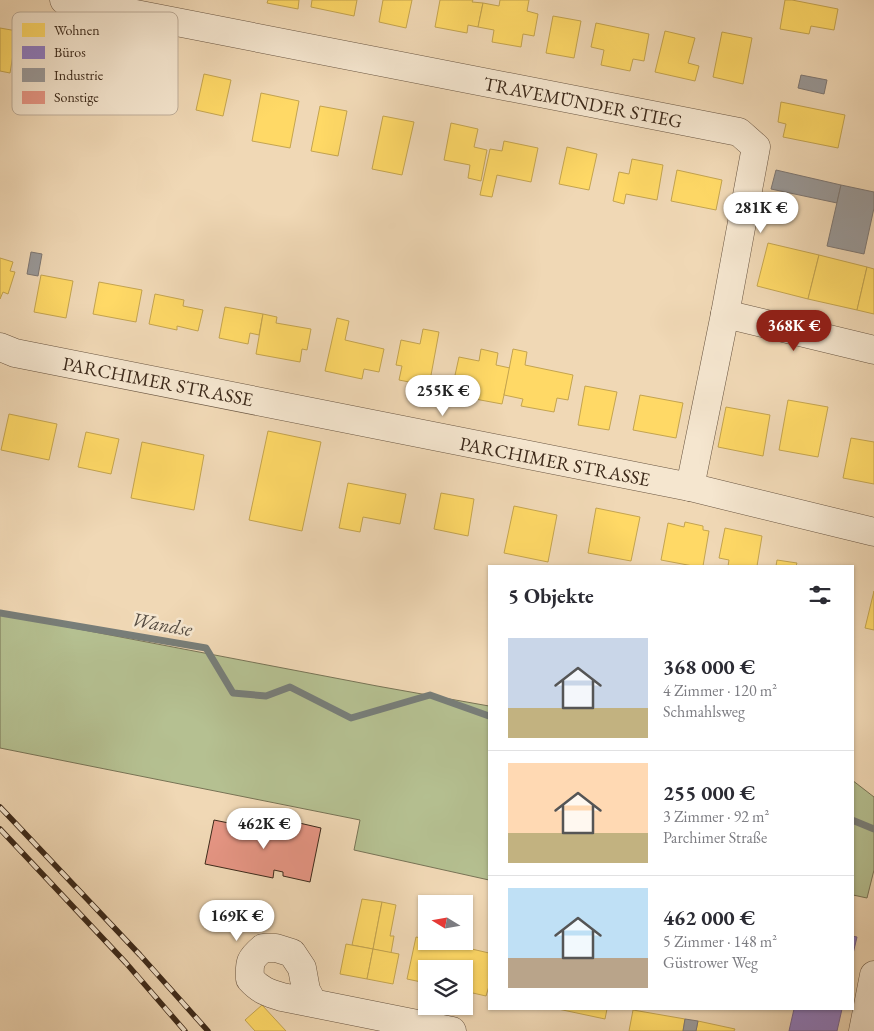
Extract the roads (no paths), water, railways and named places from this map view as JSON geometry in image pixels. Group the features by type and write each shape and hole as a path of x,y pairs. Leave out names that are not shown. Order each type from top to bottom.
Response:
{"street":[{"name":"TRAVEMÜNDER STIEG","path":"64,0 125,12"},
{"name":"TRAVEMÜNDER STIEG","path":"178,22 740,132 756,147 690,488"},
{"path":"725,314 874,350"},
{"name":"PARCHIMER STRASSE","path":"0,347 15,353 690,488 874,532"},
{"path":"863,1031 874,975"},
{"path":"313,1003 452,1031"}],"waterway":[{"name":"Wandse","path":"0,613 206,648 233,693 266,696 290,687 351,718 430,695 488,716"},
{"name":"Wandse","path":"854,821 874,829"}],"railway":[{"path":"0,807 140,955 208,1031"},
{"path":"0,829 126,963 185,1031"}]}
